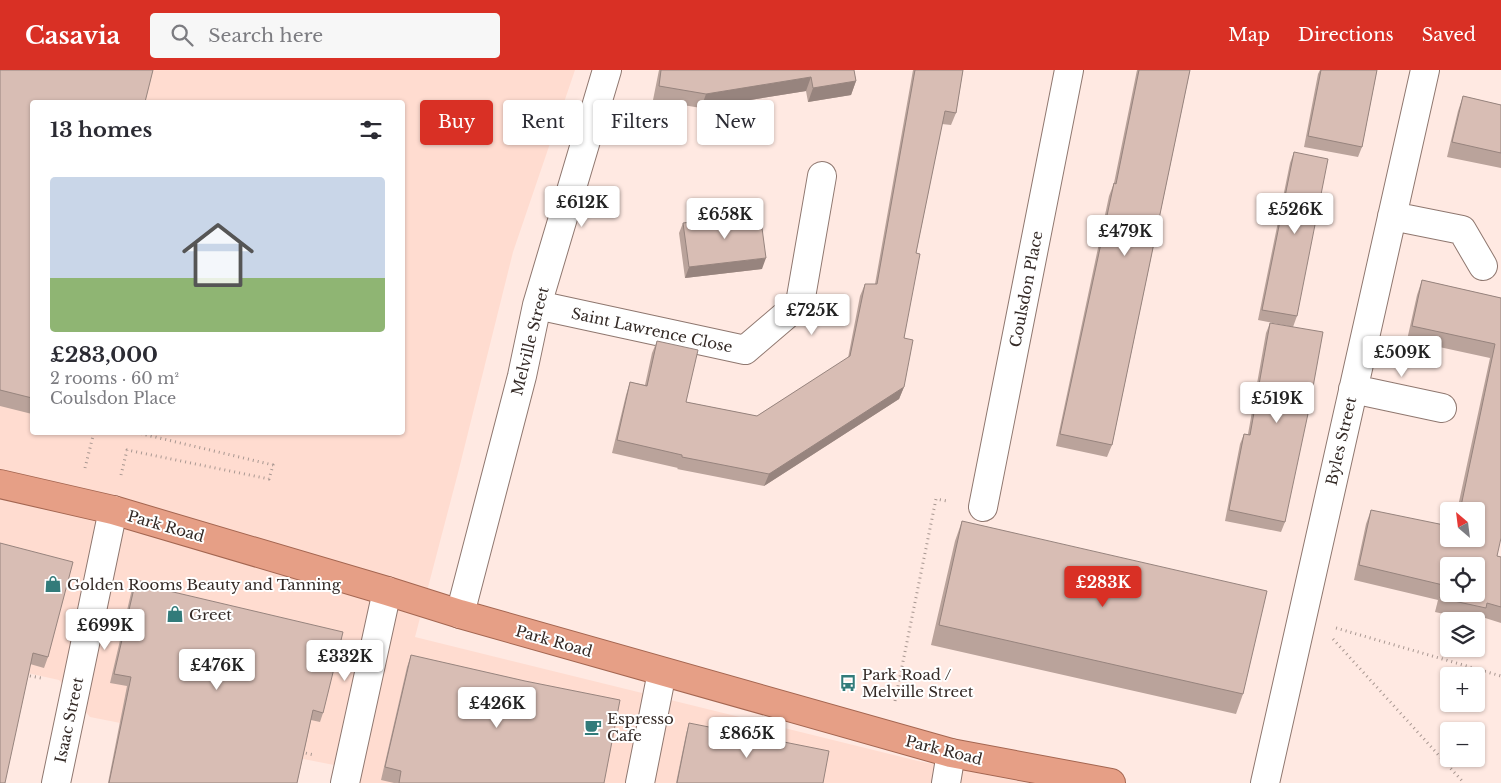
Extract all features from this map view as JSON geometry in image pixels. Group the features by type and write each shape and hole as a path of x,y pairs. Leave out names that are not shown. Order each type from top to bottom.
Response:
{"highway":[{"name":"Park Road","path":"0,484 113,510 460,614 951,753 1111,783"}],"street":[{"name":"Melville Street","path":"460,614 522,376 537,305 608,70"},
{"name":"Coulsdon Place","path":"983,507 1069,70"},
{"name":"Byles Street","path":"1265,783 1425,70"},
{"name":"Saint Lawrence Close","path":"537,305 745,350 800,303 822,176"},
{"path":"1392,216 1462,230 1482,266"},
{"path":"1353,389 1442,408"},
{"name":"Isaac Street","path":"56,783 113,510"},
{"path":"347,772 387,591"},
{"path":"640,783 662,672"},
{"path":"946,783 951,753"}],"path":[{"path":"113,510 127,450 269,479 273,465 147,435"},
{"path":"888,736 936,499 983,507"},
{"path":"1302,618 1501,676"},
{"path":"1302,618 1337,642 1464,783"},
{"path":"19,673 76,686"},
{"path":"293,751 347,772"}],"shaded area":[{"path":"0,70 575,70 565,100 503,100 503,145 549,145 513,252 415,637 918,761 1027,783 345,783 334,765 90,717 59,680 0,667"}],"building":[{"path":"0,70 153,70 146,100 30,100 30,398 0,390"},
{"path":"661,70 854,70 856,81 813,88 811,77 706,94 659,86"},
{"path":"915,70 963,70 956,113 945,111 916,253 920,254 904,338 913,340 904,387 769,474 682,457 682,455 617,440 630,382 647,386 657,341 698,350 686,402 757,416 850,356 865,284 877,284"},
{"path":"1139,70 1190,70 1112,445 1060,434 1114,183 1116,184"},
{"path":"1321,70 1377,70 1362,147 1308,136"},
{"path":"1463,96 1501,105 1501,153 1452,142"},
{"path":"1294,152 1328,159 1297,316 1262,310"},
{"path":"760,213 766,258 689,267 683,223"},
{"path":"1422,280 1501,298 1501,538 1497,556 1501,557 1501,607 1487,603 1486,608 1458,602 1485,602 1485,557 1440,557 1440,584 1359,565 1371,510 1440,524 1440,548 1485,548 1485,502 1462,502 1495,344 1412,326"},
{"path":"1270,323 1323,332 1285,522 1229,510 1244,434 1250,435"},
{"path":"962,521 1267,591 1243,694 939,625"},
{"path":"0,543 73,562 48,657 33,653 5,783 0,783"},
{"path":"136,580 169,588 169,591 343,632 323,713 313,710 297,783 109,783 131,677 114,674"},
{"path":"411,655 620,700 604,783 399,783 401,771 385,767"},
{"path":"689,723 829,751 823,783 677,783"}],"place":[{"name":"Golden Rooms Beauty and Tanning","path":"53,584"},
{"name":"Greet","path":"175,614"},
{"name":"Park Road / Melville Street","path":"848,683"},
{"name":"Espresso Cafe","path":"593,727"}]}
